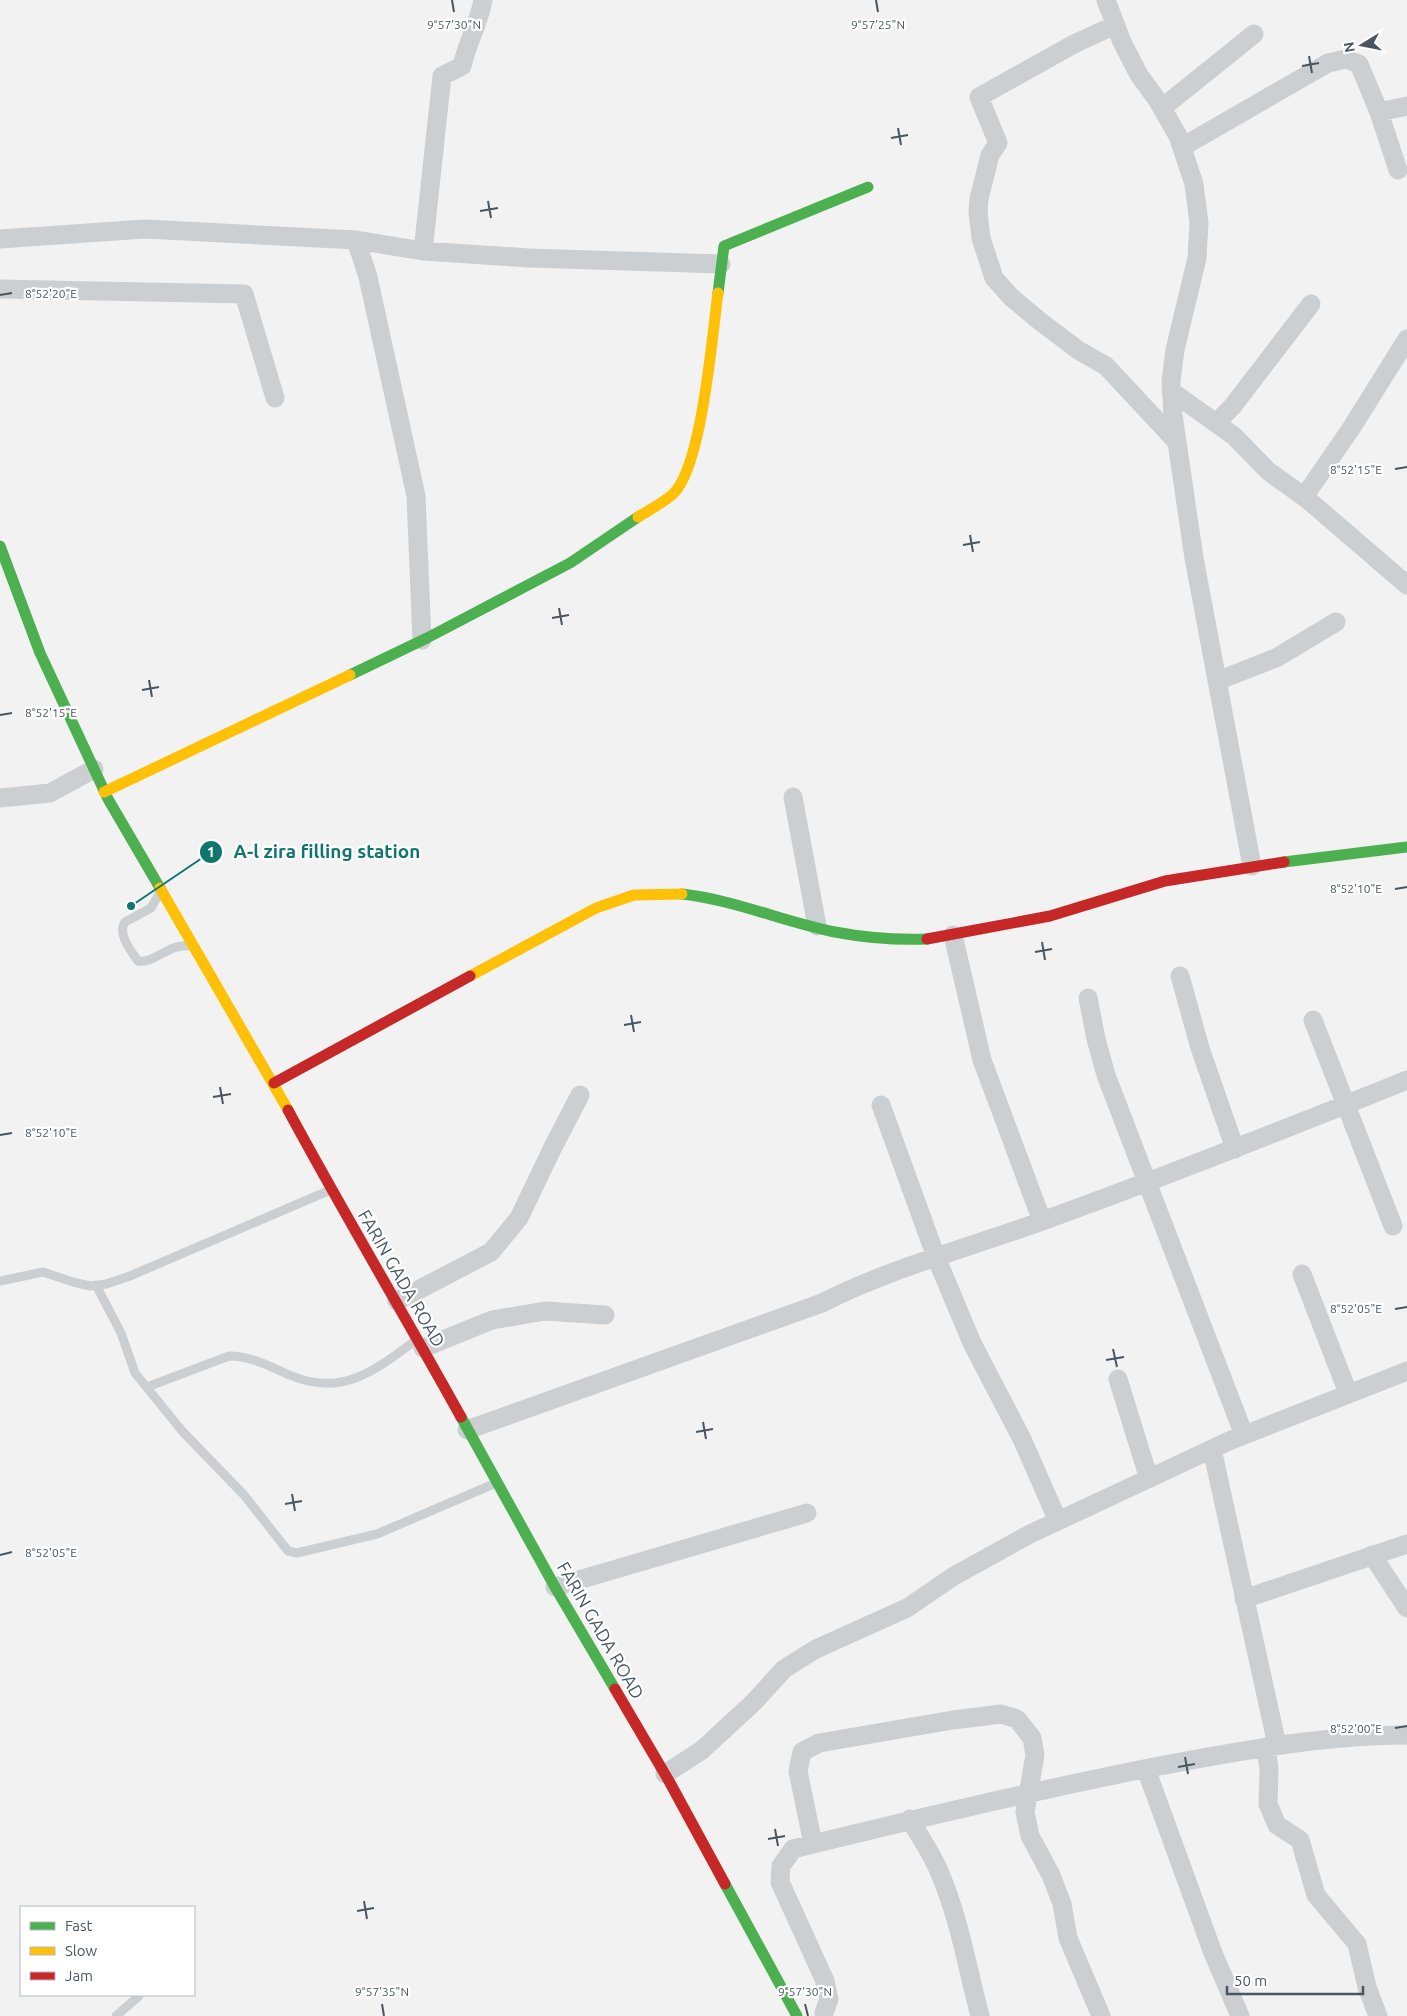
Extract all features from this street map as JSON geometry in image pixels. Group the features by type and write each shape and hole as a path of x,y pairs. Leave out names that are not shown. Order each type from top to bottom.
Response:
{"street":[{"path":"423,251 442,76 462,66 466,46 480,16 483,0"},
{"path":"1106,0 1115,25 1138,75 1162,108 1182,147 1194,184 1199,223 1197,258 1175,350 1171,390 1176,440 1194,558 1252,866"},
{"path":"1115,25 1074,44 979,97 998,143 990,155 979,199 981,238 994,278 1011,297 1078,350 1106,366 1176,440"},
{"path":"1162,108 1254,34"},
{"path":"1182,147 1328,64 1346,59 1359,64 1398,170"},
{"path":"1378,112 1407,106"},
{"path":"104,792 422,640 570,563 674,493 692,458 700,423 724,246 868,187"},
{"path":"0,239 145,228 356,240 423,251 529,258 721,264"},
{"path":"356,240 368,277 416,496 422,640"},
{"path":"0,289 244,294 275,398"},
{"path":"1216,423 1232,407 1311,304"},
{"path":"1304,496 1352,427 1407,340"},
{"path":"1171,390 1234,436 1268,472 1304,496 1407,584"},
{"name":"FARIN GADA ROAD","path":"0,546 40,653 104,792 274,1083 331,1190 421,1343 466,1430 555,1587 666,1774 797,2016"},
{"path":"1217,681 1276,658 1336,622"},
{"path":"0,798 50,793 94,770"},
{"path":"793,797 817,926"},
{"path":"274,1083 596,908 634,895 672,893 707,897 835,932 890,940 930,939 1050,916 1165,881 1252,866 1407,847"},
{"path":"953,935 982,1060 1042,1221"},
{"path":"1180,976 1200,1048 1235,1149"},
{"path":"1088,998 1096,1039 1106,1075 1244,1435"},
{"path":"1313,1020 1393,1226"},
{"path":"466,1430 822,1303 860,1283 1042,1221 1235,1149 1407,1080"},
{"path":"397,1301 491,1252 519,1218 580,1095"},
{"path":"882,1105 936,1257 972,1343 1022,1439 1058,1521"},
{"path":"1302,1274 1348,1393"},
{"path":"421,1343 492,1320 545,1311 605,1315"},
{"path":"666,1774 702,1750 754,1702 784,1669 816,1649 908,1608 954,1576 1058,1521 1244,1435 1407,1371"},
{"path":"1118,1380 1149,1480"},
{"path":"1212,1449 1244,1599 1272,1746 1268,1804 1277,1825 1300,1840 1316,1895 1357,1944 1367,1987 1378,2016"},
{"path":"555,1587 807,1513"},
{"path":"1244,1599 1407,1544"},
{"path":"1372,1555 1407,1608"},
{"path":"813,1844 798,1771 802,1752 819,1744 953,1720 1001,1714 1018,1719 1032,1738 1035,1755 1025,1812 1030,1836 1051,1875 1062,1904 1068,1938 1101,2016"},
{"path":"824,2013 829,1999 825,1981 780,1882 781,1866 793,1849 910,1819 1030,1792 1146,1769 1272,1746 1406,1736"},
{"path":"1146,1769 1213,1953 1240,2016"},
{"path":"910,1819 938,1869 967,1957 980,2016"}],"lane":[{"path":"160,890 156,902 151,908 125,922 122,926 121,932 134,956 138,961 144,962 171,948 183,945 194,947"},
{"path":"0,1281 43,1272 73,1282 96,1285 130,1276 331,1190"},
{"path":"96,1285 121,1333 135,1373 182,1432 244,1495 288,1551 297,1553 377,1534 496,1483"},
{"path":"147,1387 229,1356 243,1356 305,1382 331,1385 374,1371 421,1343"},
{"path":"116,2016 139,1996"}],"traffic: fast":[{"path":"718,293 724,246 868,187"},
{"path":"350,675 427,638 570,563 638,517"},
{"path":"0,546 40,653 108,799 160,888"},
{"path":"1284,862 1407,847"},
{"path":"682,894 721,901 835,932 881,938 927,939"},
{"path":"461,1417 555,1587 615,1689"},
{"path":"725,1884 797,2016"}],"traffic: slow":[{"path":"638,517 673,494 683,479 691,457 704,400 718,293"},
{"path":"104,792 350,675"},
{"path":"160,888 288,1110"},
{"path":"470,976 596,908 634,895 682,894"}],"traffic: jam":[{"path":"927,939 1050,916 1165,881 1284,862"},
{"path":"274,1083 470,976"},
{"path":"288,1110 461,1417"},
{"path":"615,1689 669,1781 725,1884"}],"place":[{"name":"A-l zira filling station","path":"131,906"}]}
